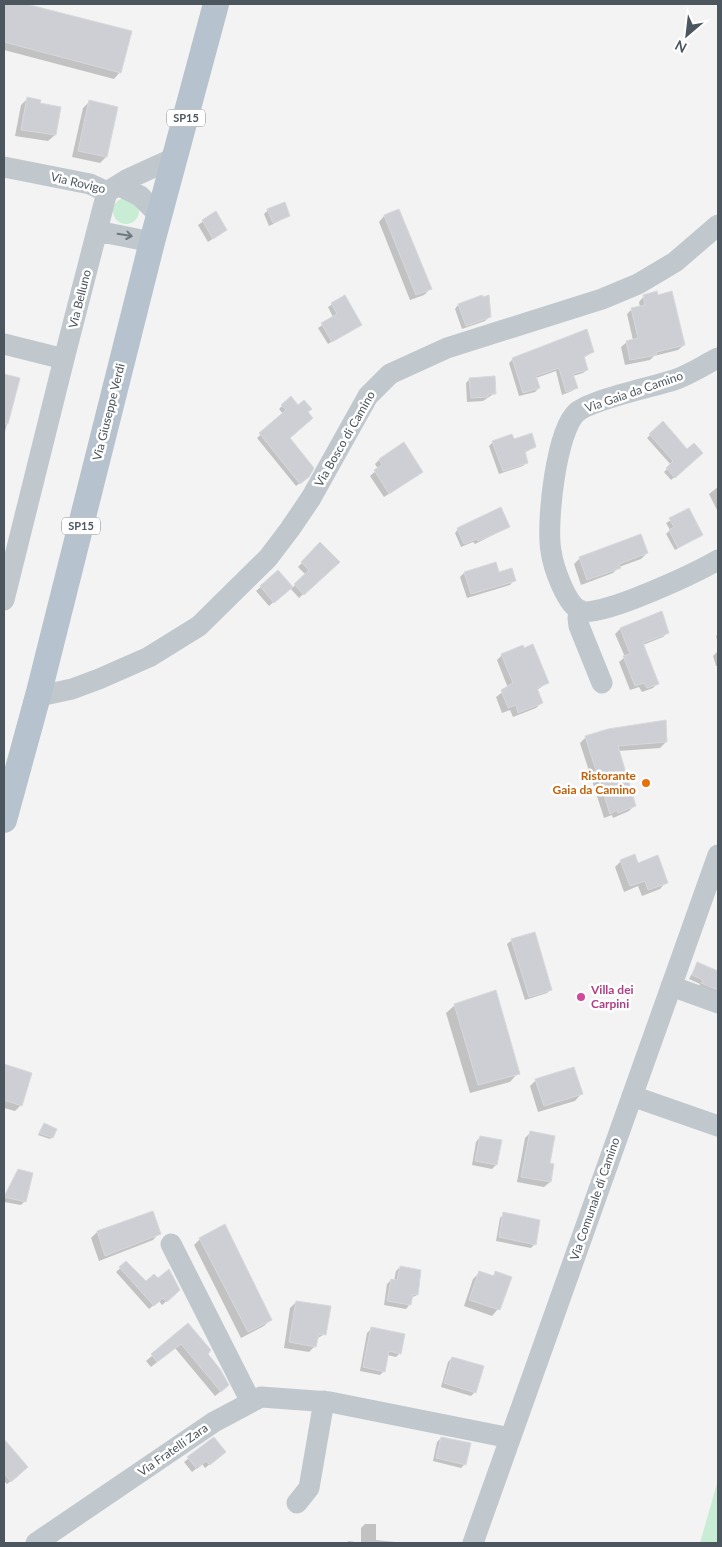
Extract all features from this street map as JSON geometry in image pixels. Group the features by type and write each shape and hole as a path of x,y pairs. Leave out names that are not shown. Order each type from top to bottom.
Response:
{"main road":[{"name":"Via Giuseppe Verdi","path":"4,820 39,692 159,215 216,4"}],"street":[{"name":"Via Rovigo","path":"4,167 113,189 128,179 174,158"},
{"path":"113,189 140,196 159,215"},
{"name":"Via Belluno","path":"4,600 97,231 113,189"},
{"name":"Via Bosco di Camino","path":"39,692 49,694 64,691 99,679 149,657 199,626 268,558 290,529 311,498 368,396 390,374 447,348 602,299 638,284 682,257 718,226"},
{"path":"97,231 152,242"},
{"path":"4,344 64,360"},
{"name":"Via Gaia da Camino","path":"580,610 570,602 551,552 550,522 552,498 557,460 564,433 577,412 614,398 677,379 718,358"},
{"path":"602,683 579,626 580,610 591,612 607,607 670,584 718,560"},
{"name":"Via Comunale di Camino","path":"473,1543 718,855"},
{"path":"671,986 718,1003"},
{"path":"632,1096 718,1126"},
{"path":"171,1244 251,1402"},
{"name":"Via Fratelli Zara","path":"36,1543 214,1422 261,1397 277,1396 324,1401 510,1438"},
{"path":"297,1503 309,1488 324,1401"}],"green space":[{"path":"126,198 135,202 139,211 135,220 126,224 117,220 113,211 117,202"},
{"path":"718,1480 718,1543 700,1543"}],"building":[{"path":"4,4 26,4 132,31 121,73 4,42"},
{"path":"27,97 41,100 40,103 61,107 56,135 21,130"},
{"path":"89,100 118,107 107,157 78,151"},
{"path":"285,202 290,216 273,223 267,209"},
{"path":"399,209 432,289 416,295 384,215"},
{"path":"216,211 227,230 213,239 202,220"},
{"path":"657,291 658,295 672,291 685,345 656,352 657,355 630,360 626,341 638,338 631,308 645,305 643,295"},
{"path":"345,295 362,325 332,342 321,323 337,314 331,303"},
{"path":"482,295 483,297 489,295 491,317 466,326 458,304"},
{"path":"587,329 594,352 584,356 588,370 573,374 578,388 566,392 559,368 536,376 540,388 523,393 512,358"},
{"path":"4,374 20,378 8,424 4,424"},
{"path":"495,376 496,394 488,394 488,397 471,398 469,378"},
{"path":"291,396 298,405 304,400 312,409 308,412 313,418 290,438 314,468 309,477 300,484 259,433 286,410 281,405"},
{"path":"663,421 687,449 694,443 703,453 675,478 666,468 673,461 649,434"},
{"path":"532,433 536,447 525,451 528,463 503,471 492,441 512,434 514,439"},
{"path":"404,442 423,472 389,494 374,470 382,465 379,459"},
{"path":"501,507 510,527 478,541 477,539 464,544 457,528"},
{"path":"689,508 703,535 678,548 669,530 674,527 669,518"},
{"path":"641,534 648,553 619,564 621,568 587,580 579,557"},
{"path":"320,542 340,562 304,595 294,584 309,570 301,562"},
{"path":"496,562 499,572 512,568 516,581 471,594 464,572"},
{"path":"278,570 293,587 274,603 260,586"},
{"path":"662,611 669,633 643,643 659,684 647,688 644,683 635,686 623,656 630,654 620,628"},
{"path":"533,644 549,683 537,688 543,703 518,713 516,705 508,708 501,690 513,683 501,654 523,645 524,648"},
{"path":"666,720 667,742 618,746 636,806 618,813 617,810 610,814 585,736 608,729"},
{"path":"635,854 638,863 658,855 668,883 648,890 645,881 630,886 620,860"},
{"path":"535,932 552,990 529,997 511,939"},
{"path":"697,962 718,971 718,990 701,983 703,980 692,975"},
{"path":"496,990 520,1074 478,1085 454,1004"},
{"path":"4,1064 32,1073 22,1106 4,1100"},
{"path":"574,1067 583,1094 544,1106 535,1079"},
{"path":"44,1123 57,1129 53,1138 39,1133"},
{"path":"530,1131 555,1136 550,1163 554,1164 551,1182 521,1177"},
{"path":"480,1136 502,1140 497,1165 475,1161"},
{"path":"18,1169 33,1173 26,1202 4,1197"},
{"path":"153,1211 161,1234 105,1256 97,1231"},
{"path":"503,1212 540,1220 536,1245 499,1237"},
{"path":"225,1224 272,1320 248,1332 199,1238"},
{"path":"126,1261 146,1281 154,1274 158,1278 169,1269 180,1290 167,1302 163,1298 154,1306 119,1267"},
{"path":"400,1266 421,1270 418,1295 413,1294 411,1305 387,1301 391,1279 397,1280"},
{"path":"479,1271 494,1276 495,1271 512,1277 500,1310 469,1300"},
{"path":"296,1301 331,1306 326,1335 319,1334 316,1347 289,1342"},
{"path":"188,1323 211,1350 208,1354 220,1369 229,1385 221,1392 181,1344 157,1362 151,1354"},
{"path":"371,1327 405,1334 401,1354 389,1351 385,1372 363,1367"},
{"path":"452,1357 484,1366 476,1393 444,1383"},
{"path":"214,1437 226,1452 210,1465 206,1461 197,1469 187,1457"},
{"path":"441,1437 471,1443 466,1465 436,1458"},
{"path":"4,1439 28,1467 11,1482 4,1473"}],"place":[{"name":"Ristorante Gaia da Camino","path":"646,783"},
{"name":"Villa dei Carpini","path":"581,997"}]}
